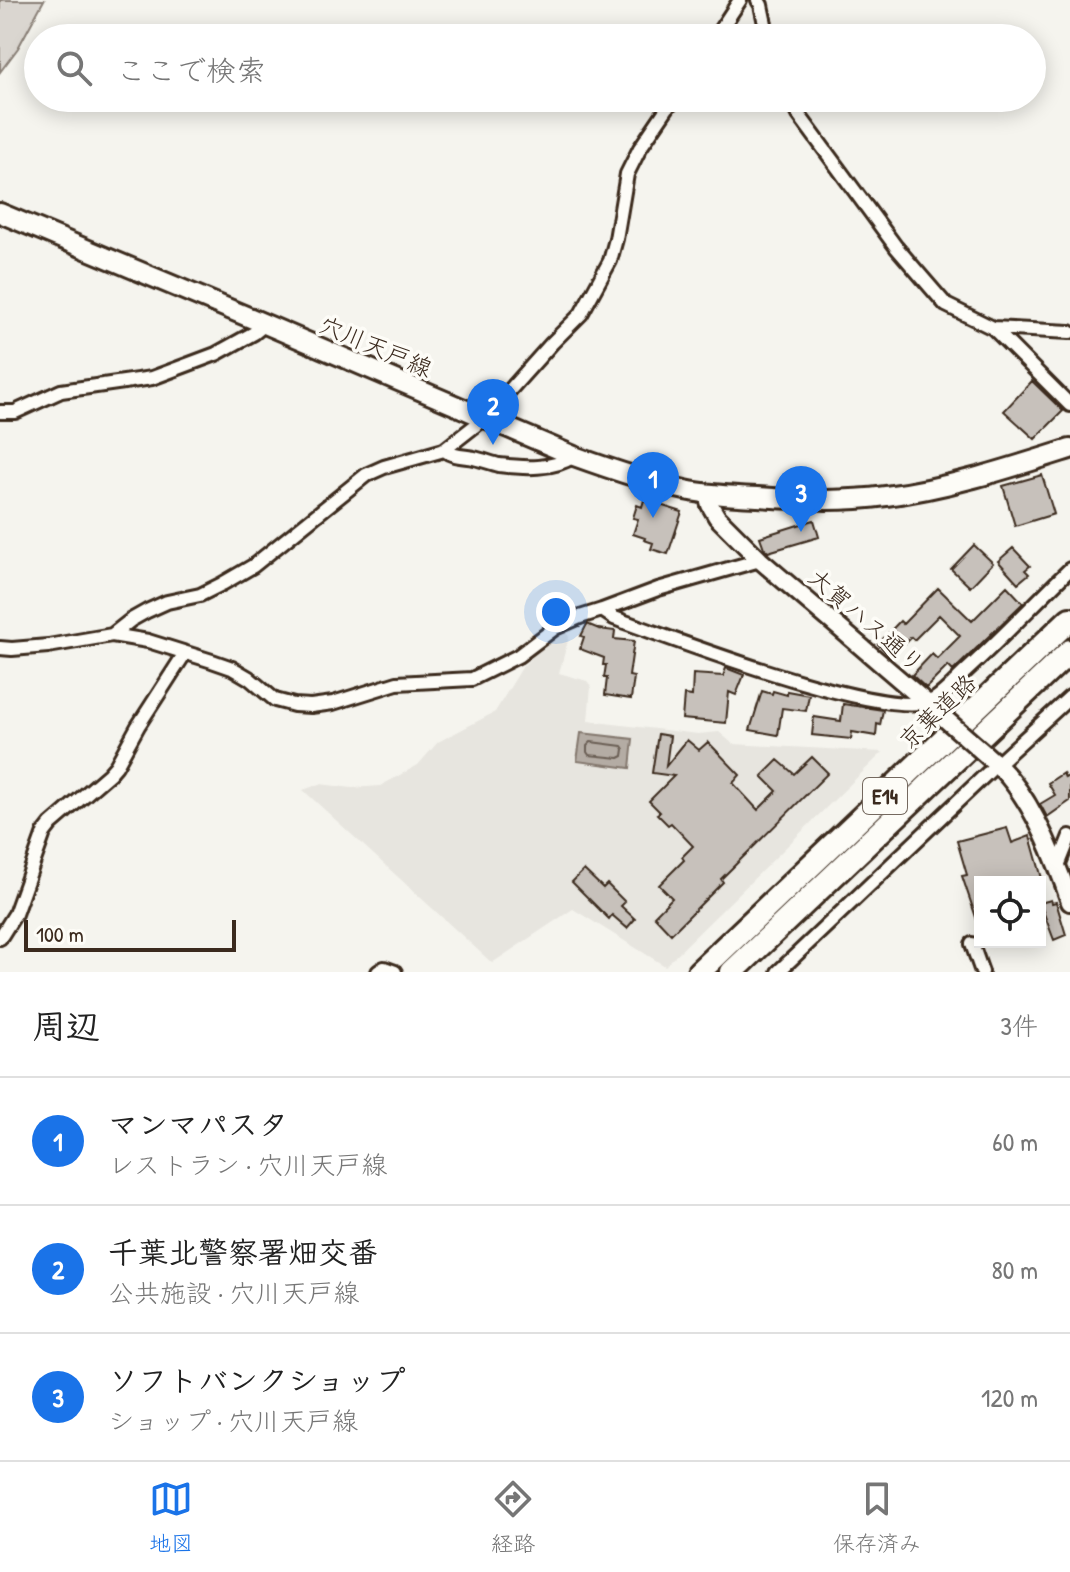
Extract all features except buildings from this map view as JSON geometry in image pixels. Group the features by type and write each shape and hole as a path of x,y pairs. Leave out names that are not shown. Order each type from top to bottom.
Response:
{"highway":[{"name":"京葉道路","path":"699,972 1070,619"},
{"name":"京葉道路","path":"732,972 1070,651"}],"main road":[{"name":"穴川天戸線","path":"0,213 574,456 662,484 707,494 811,500 887,496 952,483 1070,449"}],"street":[{"path":"724,24 740,0"},
{"path":"758,0 765,24"},
{"path":"112,635 147,611 167,602 200,595 253,566 366,475 444,450 485,418 581,314 591,299 610,261 627,174 664,112"},
{"path":"798,112 896,247 946,305 993,328 1070,405"},
{"path":"0,412 15,412 61,391 152,378 216,354 265,324"},
{"path":"993,328 1070,332"},
{"path":"444,450 450,455 497,464 537,467 564,462 574,456"},
{"name":"大賀ハス通り","path":"707,494 717,517 760,560 1011,779 1058,866 1070,902"},
{"path":"0,648 48,646 112,635 148,641 232,668 275,700 311,706 333,703 397,683 472,679 518,656 555,628 580,617 658,589 760,560"},
{"path":"602,610 614,618 782,678 845,694 930,706 1070,569"},
{"path":"0,938 15,914 44,833 116,766 185,653"},
{"path":"778,972 994,762 1070,697"},
{"path":"1058,866 1070,836"},
{"path":"972,944 982,972"},
{"path":"378,972 384,968 395,972"}],"shaded area":[{"path":"0,0 44,0 31,24 24,24 24,37 0,72"},
{"path":"565,630 569,637 559,673 587,681 591,686 588,721 698,734 719,732 733,744 883,752 665,966 573,909 492,963 303,790 320,784 352,788 380,786 418,765 438,742 495,712 523,666 557,633"}],"water":[{"path":"581,733 633,739 630,768 577,761"}],"place":[{"name":"千葉北警察署畑交番","path":"493,445"},
{"name":"マンマパスタ","path":"653,518"},
{"name":"ソフトバンクショップ","path":"801,532"}]}
